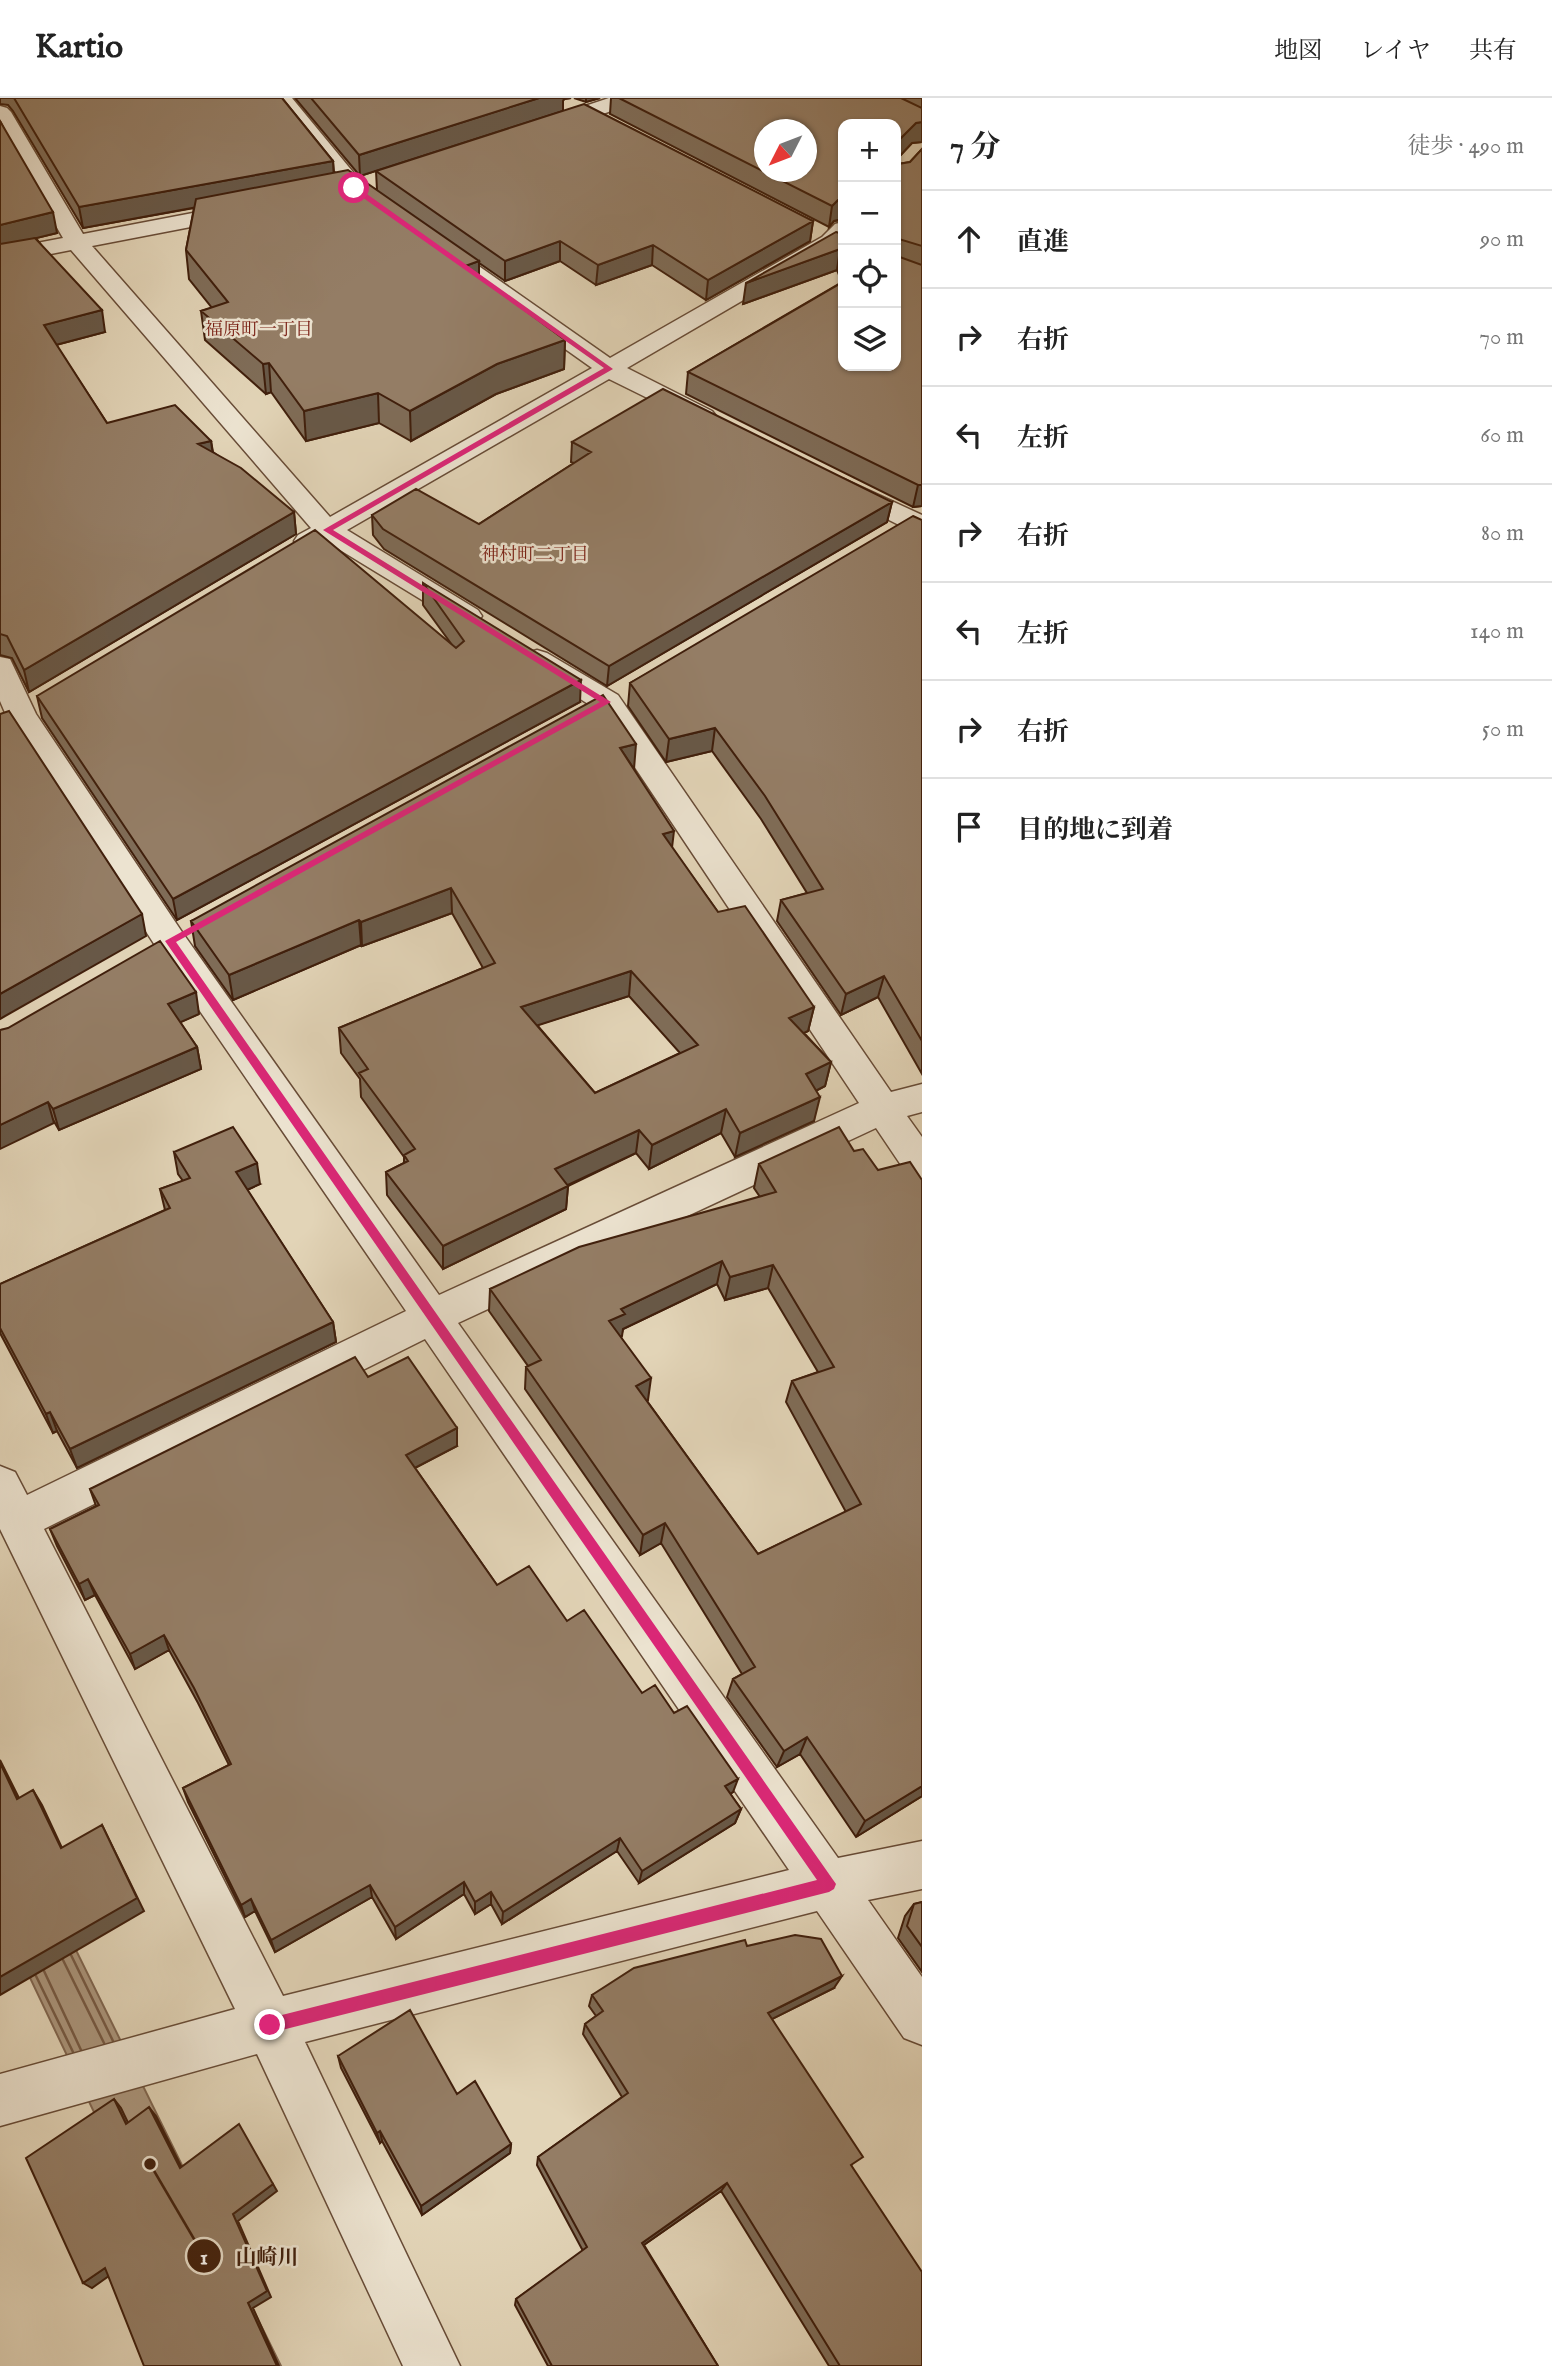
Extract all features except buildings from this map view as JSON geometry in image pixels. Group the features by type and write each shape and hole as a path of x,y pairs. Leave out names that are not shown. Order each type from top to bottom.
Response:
{"street":[{"path":"281,98 354,188 399,220"},
{"path":"558,98 610,127"},
{"path":"521,135 629,98"},
{"path":"0,112 77,243 327,530 607,702 922,1167"},
{"path":"328,194 380,180"},
{"path":"0,257 262,207"},
{"path":"806,229 838,239"},
{"path":"421,235 609,369 719,424"},
{"path":"292,551 838,240"},
{"path":"828,479 919,523"},
{"path":"878,542 919,523"},
{"path":"0,666 22,714 170,942 922,2020"},
{"path":"432,2366 270,2025 9,1503 430,1317 882,1109 922,1098"},
{"path":"0,2100 270,2025 829,1884 922,1865"}],"water":[{"path":"0,1796 281,2366 215,2366 22,1961"}],"place":[{"name":"山崎川","path":"150,2164"}],"district":[{"name":"福原町一丁目","path":"259,330"},
{"name":"神村町二丁目","path":"535,555"}],"route":[{"path":"270,2025 829,1884 430,1317 170,941 607,702 327,530 609,369 354,188"}]}
